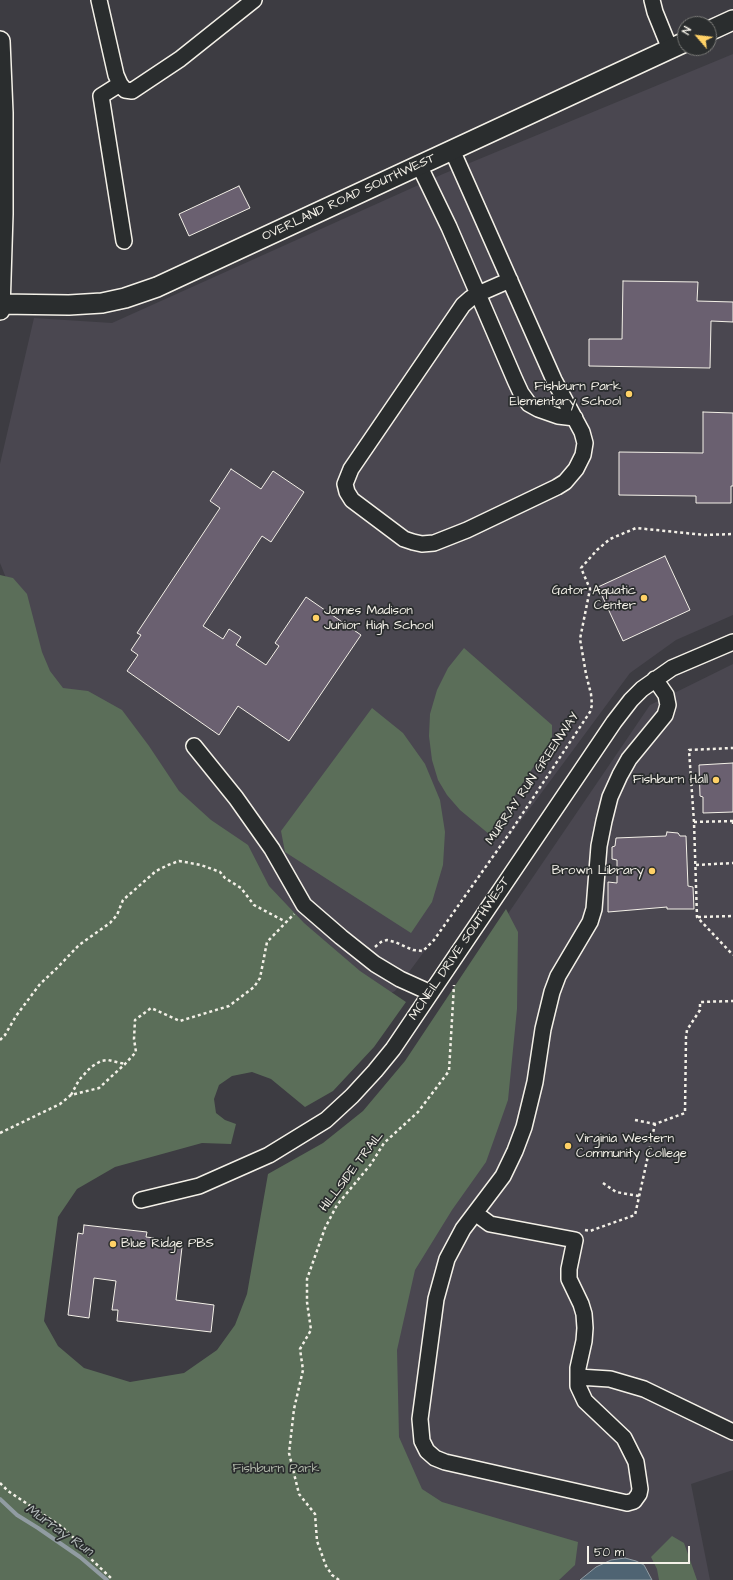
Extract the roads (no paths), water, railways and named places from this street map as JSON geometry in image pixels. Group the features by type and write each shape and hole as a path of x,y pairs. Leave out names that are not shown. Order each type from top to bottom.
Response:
{"main road":[{"path":"717,27 733,20"},
{"path":"0,41 3,113 0,310"},
{"name":"OVERLAND ROAD SOUTHWEST","path":"0,304 69,305 102,303 125,298 157,287 677,46"}],"street":[{"path":"99,0 116,75 120,84 126,90 132,91 180,59 254,0"},
{"path":"652,0 655,12 677,46"},
{"path":"120,84 101,96 124,241"},
{"path":"452,150 510,280 554,380 582,432 585,443 584,455 576,469 565,482 474,527 434,543 422,544 404,539 352,500 347,492 346,484 350,469 463,305 478,294 510,280"},
{"path":"419,165 449,227 521,393 529,404 538,410 558,416 575,418"},
{"name":"MCNEIL DRIVE SOUTHWEST","path":"141,1200 199,1186 246,1166 282,1148 326,1120 352,1096 393,1049 614,722 631,700 642,689 672,668 733,642"},
{"path":"475,1213 490,1224 575,1240 569,1269 569,1279 581,1304 585,1328 578,1377 581,1394 585,1402 624,1438 636,1462 640,1488 637,1498 631,1503 445,1462 435,1458 426,1450 422,1441 420,1420 436,1299 447,1259 463,1229 475,1213 503,1176 524,1127 535,1082 543,1029 552,992 558,976 590,922 594,909 599,846 610,797 629,759 665,714 668,705 666,695 655,679"},
{"path":"194,746 236,798 272,849 304,905 375,964 400,979 431,993"},
{"path":"578,1377 610,1379 644,1389 733,1432"}],"water":[{"path":"625,1558 644,1565 652,1580 580,1580 596,1567 611,1560"}],"waterway":[{"name":"Murray Run","path":"0,1499 17,1515 80,1557 107,1580"}],"place":[{"name":"Fishburn Park Elementary School","path":"629,394"},
{"name":"Gator Aquatic Center","path":"644,598"},
{"name":"James Madison Junior High School","path":"316,618"},
{"name":"Fishburn Hall","path":"716,780"},
{"name":"Brown Library","path":"652,871"},
{"name":"Virginia Western Community College","path":"568,1146"},
{"name":"Blue Ridge PBS","path":"113,1244"}],"park label":[{"name":"Fishburn Park","path":"276,1469"}]}
